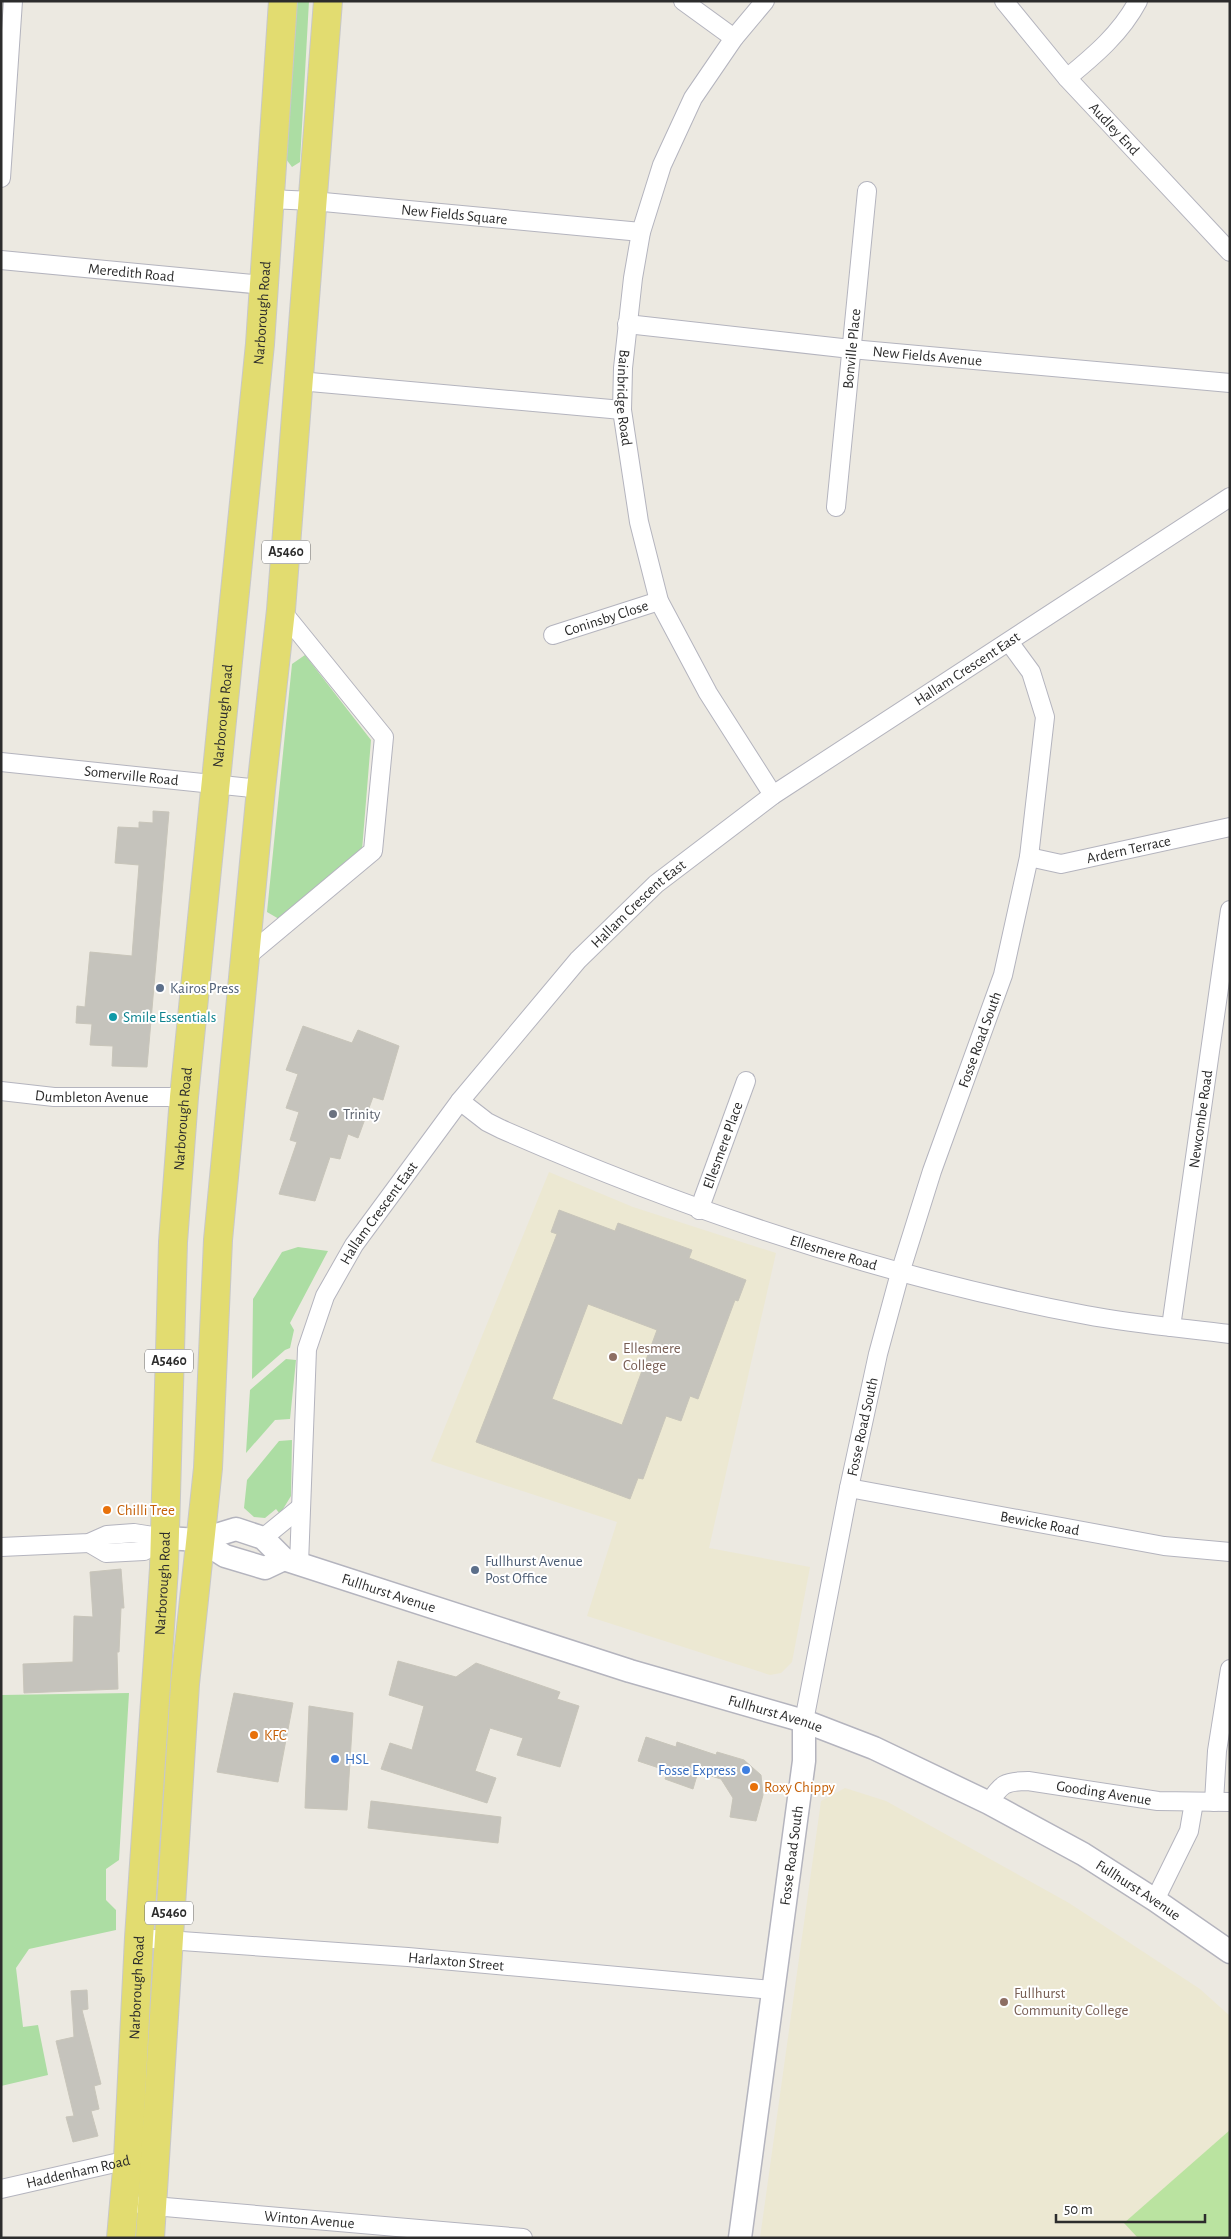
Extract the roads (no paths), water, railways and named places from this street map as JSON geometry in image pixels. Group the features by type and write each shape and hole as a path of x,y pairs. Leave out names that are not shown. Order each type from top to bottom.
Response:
{"main road":[{"name":"Narborough Road","path":"121,2238 128,2158 138,1938 165,1538 173,1242 184,1097 260,353 283,1"},
{"name":"Narborough Road","path":"150,2238 185,1684 208,1468 218,1240 244,958 281,610 328,1"}],"street":[{"path":"1,178 13,1"},
{"path":"683,1 734,38"},
{"name":"Bainbridge Road","path":"764,1 734,38 694,98 662,165 641,232 626,324 622,410 639,522 659,601 708,693 774,795"},
{"name":"Audley End","path":"1004,1 1067,78 1230,252"},
{"path":"1067,78 1102,50 1118,32 1138,1"},
{"name":"Bonville Place","path":"836,507 867,190"},
{"name":"New Fields Square","path":"269,199 312,201 641,232"},
{"name":"Meredith Road","path":"1,260 263,285"},
{"name":"New Fields Avenue","path":"626,324 851,349 1230,383"},
{"path":"299,381 622,410"},
{"name":"Hallam Crescent East","path":"292,1562 301,1507 307,1349 325,1296 354,1245 460,1101 578,960 656,884 774,795 1230,496"},
{"name":"Coninsby Close","path":"553,635 659,601"},
{"path":"244,958 373,851 384,737 281,610"},
{"name":"Fosse Road South","path":"740,2238 804,1761 804,1721 849,1488 878,1354 900,1273 932,1172 1003,974 1029,857 1045,717 1031,672 1009,642"},
{"name":"Somerville Road","path":"1,762 261,789"},
{"name":"Ardern Terrace","path":"1029,857 1061,864 1229,830"},
{"name":"Newcombe Road","path":"1171,1327 1230,910"},
{"name":"Ellesmere Place","path":"699,1210 746,1082"},
{"name":"Dumbleton Avenue","path":"1,1091 54,1097 184,1097"},
{"name":"Ellesmere Road","path":"460,1101 487,1122 500,1129 699,1210 900,1273 1087,1315 1230,1334"},
{"name":"Bewicke Road","path":"849,1488 1164,1546 1230,1552"},
{"path":"263,1538 301,1507"},
{"name":"Fullhurst Avenue","path":"165,1538 200,1540 236,1529 263,1538 292,1562 630,1671 804,1721 874,1748 989,1803 1083,1854 1155,1900 1230,1952"},
{"path":"1,1547 89,1543 106,1535 134,1533 165,1538"},
{"name":"Fullhurst Avenue","path":"200,1540 225,1556 266,1568 292,1562"},
{"path":"1222,1802 1217,1751 1230,1669"},
{"name":"Gooding Avenue","path":"989,1803 998,1788 1005,1783 1015,1781 1028,1781 1158,1801 1222,1802"},
{"path":"1155,1900 1189,1831 1194,1802"},
{"name":"Harlaxton Street","path":"138,1938 408,1957 773,1990"},
{"name":"Haddenham Road","path":"1,2189 128,2158 155,2156"},
{"name":"Winton Avenue","path":"124,2205 523,2238"}],"place":[{"name":"Kairos Press","path":"160,988"},
{"name":"Smile Essentials","path":"113,1017"},
{"name":"Trinity","path":"333,1114"},
{"name":"Ellesmere College","path":"613,1357"},
{"name":"Chilli Tree","path":"107,1510"},
{"name":"Fullhurst Avenue Post Office","path":"475,1570"},
{"name":"KFC","path":"254,1735"},
{"name":"HSL","path":"335,1759"},
{"name":"Fosse Express","path":"746,1770"},
{"name":"Roxy Chippy","path":"754,1787"},
{"name":"Fullhurst Community College","path":"1004,2002"}]}
